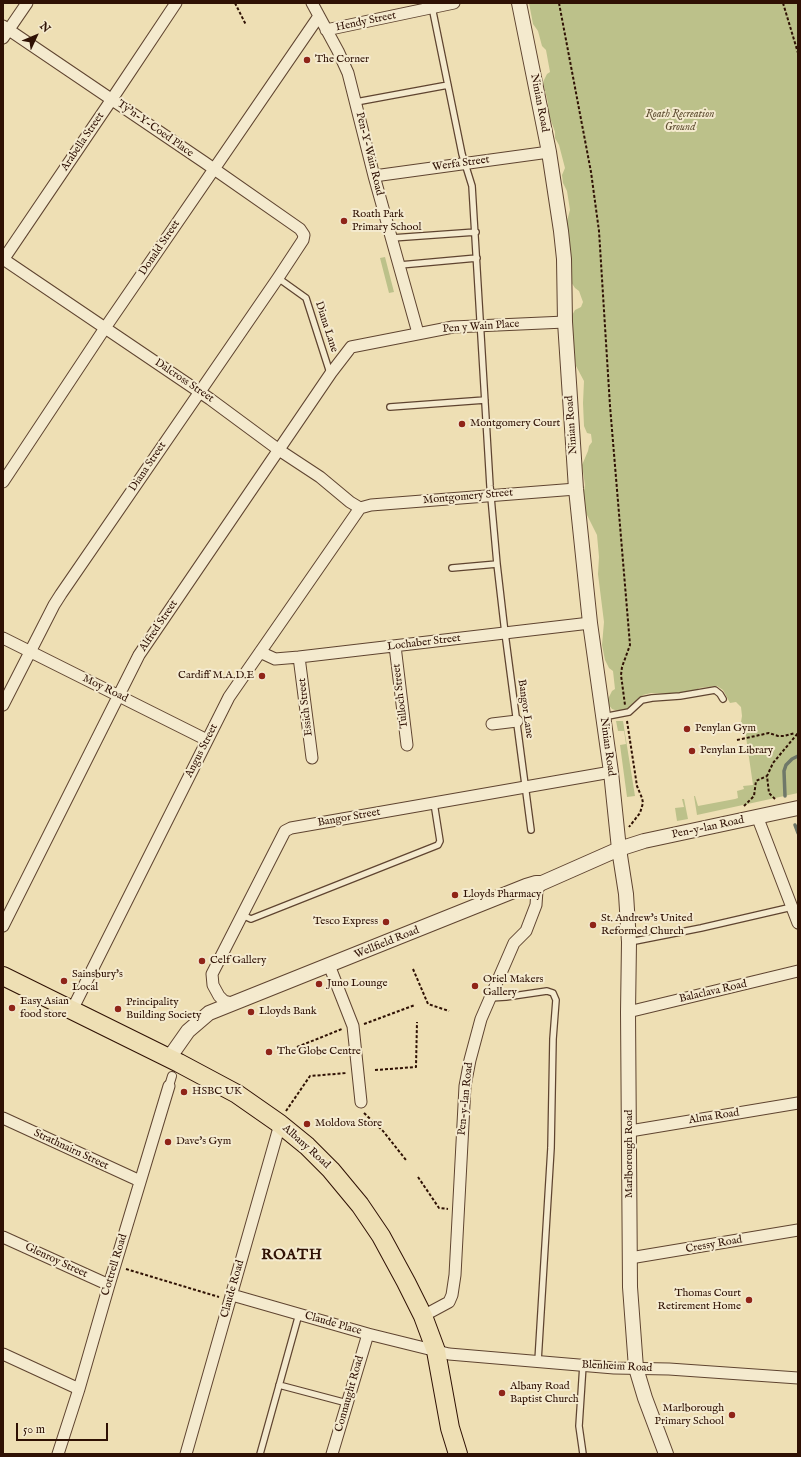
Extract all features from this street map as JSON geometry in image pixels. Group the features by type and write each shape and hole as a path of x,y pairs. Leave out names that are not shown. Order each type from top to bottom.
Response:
{"main road":[{"name":"Albany Road","path":"3,976 169,1058 242,1097 280,1124 307,1146 332,1170 360,1205 385,1243 423,1316 436,1351 450,1428 458,1454"}],"street":[{"path":"5,31 27,3"},
{"name":"Arabella Street","path":"3,259 176,3"},
{"name":"Pen-Y-Wain Road","path":"312,3 348,73 374,176 418,333"},
{"name":"Hendy Street","path":"326,30 432,6 454,3"},
{"name":"Ninian Road","path":"519,3 549,152 561,231 564,260 565,322 576,489 590,623 611,772 619,849"},
{"name":"Donald Street","path":"3,482 105,328 319,16"},
{"name":"Ty'n-Y-Coed Place","path":"5,31 112,99 300,229 304,235"},
{"name":"Werfa Street","path":"374,176 549,152"},
{"name":"Diana Street","path":"3,705 61,594 278,278 303,240 304,235"},
{"name":"Dalcross Street","path":"3,259 200,392 279,450 320,477 360,508"},
{"name":"Pen y Wain Place","path":"351,347 453,327 565,322"},
{"name":"Alfred Street","path":"3,926 144,647 330,373 351,347"},
{"name":"Montgomery Street","path":"360,508 371,505 576,489"},
{"name":"Angus Street","path":"72,1010 229,697 360,508"},
{"name":"Lochaber Street","path":"260,652 275,659 299,657 590,623"},
{"name":"Moy Road","path":"3,638 207,740"},
{"name":"Tulloch Street","path":"395,646 407,745"},
{"name":"Essich Street","path":"299,657 312,758"},
{"path":"492,724 517,721"},
{"name":"Bangor Street","path":"232,1003 224,1001 218,996 213,986 212,974 285,831 291,828 611,772"},
{"name":"Pen-y-lan Road","path":"619,849 644,841 720,826 757,816 778,806 798,808"},
{"path":"757,816 798,923"},
{"name":"Wellfield Road","path":"169,1058 188,1031 209,1013 526,886 542,883 619,849"},
{"name":"Marlborough Road","path":"619,849 626,894 629,942 628,1012 631,1305 636,1368 645,1398 666,1454"},
{"name":"Pen-y-lan Road","path":"423,1316 449,1302 452,1295 455,1275 465,1086 479,1026 489,998 514,943 526,931 536,905 537,890 542,883"},
{"path":"329,965 353,1026 362,1106"},
{"name":"Balaclava Road","path":"628,1012 798,972"},
{"name":"Cottrell Road","path":"58,1454 79,1389 171,1081"},
{"name":"Alma Road","path":"630,1130 798,1103"},
{"name":"Strathnairn Street","path":"3,1118 140,1181"},
{"name":"Claude Road","path":"186,1454 280,1124"},
{"name":"Cressy Road","path":"630,1258 798,1230"},
{"name":"Glenroy Street","path":"3,1237 109,1285"},
{"name":"Claude Place","path":"231,1297 436,1351"},
{"name":"Connaught Road","path":"332,1454 368,1334"},
{"name":"Blenheim Road","path":"436,1351 538,1362 798,1378"},
{"path":"3,1354 79,1389"}],"lane":[{"name":"Bangor Lane","path":"432,6 464,163 472,186 491,495 497,564 531,830"},
{"path":"356,102 448,85"},
{"path":"392,238 476,232"},
{"path":"400,265 477,258"},
{"name":"Diana Lane","path":"278,278 306,298 330,373"},
{"path":"390,408 485,400"},
{"path":"452,568 497,564"},
{"path":"603,717 629,712 642,700 652,698 680,696 715,690 724,699"},
{"path":"242,915 251,919 438,845 440,841 434,803"},
{"path":"629,942 701,928 792,907"},
{"path":"489,998 547,991 553,994 556,1000 553,1046 551,1148 538,1362"},
{"path":"260,1454 300,1314"},
{"path":"583,1365 579,1426 583,1454"},
{"path":"279,1385 347,1403"}],"path":[{"path":"235,3 246,25"},
{"path":"559,3 592,172 599,231 610,406 630,646 622,667 621,675 637,786 643,803 640,813 636,819"},
{"path":"783,3 798,53"},
{"path":"737,740 769,733 778,736 797,733"},
{"path":"778,806 769,793 767,776 774,763 797,733"},
{"path":"744,806 754,796 756,781 767,776"},
{"path":"413,969 428,1004 449,1011"},
{"path":"362,1024 415,1005"},
{"path":"375,1070 416,1067 417,1022"},
{"path":"297,1047 343,1028"},
{"path":"289,1107 310,1076 345,1074"},
{"path":"362,1106 406,1160"},
{"path":"418,1177 439,1208 445,1209"},
{"path":"115,1266 231,1297"}],"green space":[{"name":"Roath Recreation Ground","path":"529,3 798,3 798,793 697,815 694,796 698,806 738,798 737,791 744,789 743,786 753,785 744,726 741,722 741,707 736,702 730,703 723,690 717,686 699,688 696,691 669,694 651,693 643,695 630,708 621,712 612,709 608,704 608,699 612,691 615,689 613,671 609,668 605,660 602,645 604,622 598,574 599,557 597,535 584,509 583,497 585,485 582,465 592,442 591,434 587,433 584,426 584,381 576,366 570,319 575,310 581,307 583,302 579,291 571,282 567,240 567,221 570,210 567,191 563,183 562,175 565,168 548,112 548,103 543,82 547,74 550,72 546,50 542,46 538,31 533,24"},
{"path":"385,257 394,292 389,293 380,258"},
{"path":"616,721 623,721 635,796 627,797 620,745 626,744 624,731 618,731"},
{"path":"682,799 684,799 688,819 677,821 675,808 684,807"}],"waterway":[{"path":"785,796 784,771 786,765 798,756"},
{"path":"795,825 798,833"}],"place":[{"name":"The Corner","path":"307,60"},
{"name":"Roath Park Primary School","path":"344,221"},
{"name":"Montgomery Court","path":"462,424"},
{"name":"Cardiff M.A.D.E","path":"262,676"},
{"name":"Penylan Gym","path":"687,729"},
{"name":"Penylan Library","path":"692,751"},
{"name":"Lloyds Pharmacy","path":"455,895"},
{"name":"Tesco Express","path":"386,922"},
{"name":"St. Andrew's United Reformed Church","path":"593,925"},
{"name":"Celf Gallery","path":"202,961"},
{"name":"Sainsbury's Local","path":"64,981"},
{"name":"Juno Lounge","path":"319,984"},
{"name":"Oriel Makers Gallery","path":"475,986"},
{"name":"Easy Asian food store","path":"12,1008"},
{"name":"Principality Building Society","path":"118,1009"},
{"name":"Lloyds Bank","path":"251,1012"},
{"name":"The Globe Centre","path":"269,1052"},
{"name":"HSBC UK","path":"184,1092"},
{"name":"Moldova Store","path":"307,1124"},
{"name":"Dave's Gym","path":"168,1142"},
{"name":"Thomas Court Retirement Home","path":"749,1300"},
{"name":"Albany Road Baptist Church","path":"502,1393"},
{"name":"Marlborough Primary School","path":"732,1415"}],"district":[{"name":"ROATH","path":"292,1256"}]}
